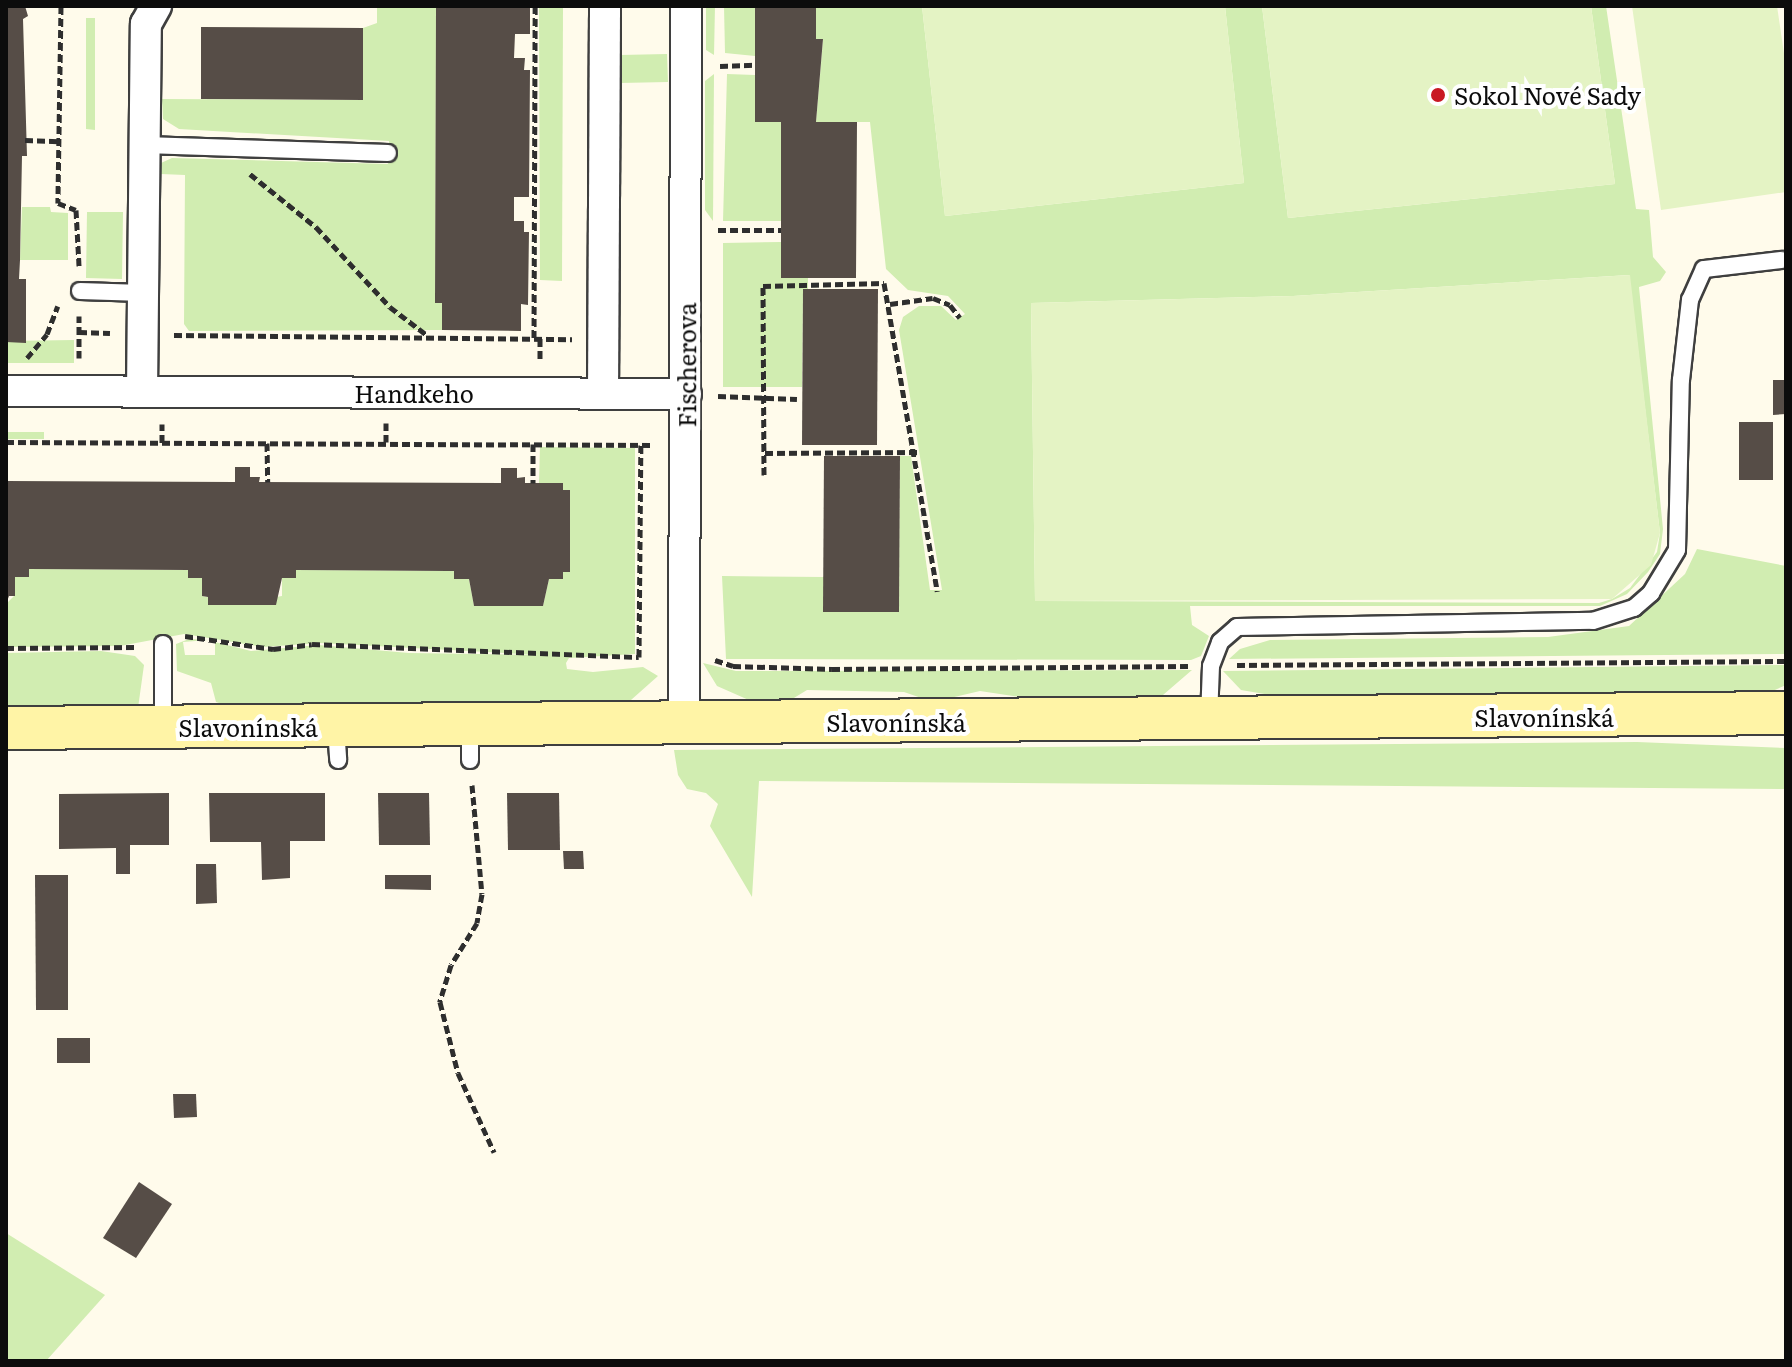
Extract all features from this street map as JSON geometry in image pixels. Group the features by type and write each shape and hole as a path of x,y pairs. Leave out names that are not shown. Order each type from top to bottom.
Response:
{"main road":[{"name":"Slavonínská","path":"6,728 163,727 337,743 470,743 684,723 1786,713"}],"street":[{"path":"142,392 146,24 156,6"},
{"path":"603,394 605,6"},
{"name":"Fischerova","path":"684,723 686,6"},
{"name":"Handkeho","path":"6,391 686,394"}],"lane":[{"path":"145,145 388,153"},
{"path":"1209,720 1211,666 1220,642 1237,627 1593,621 1634,608 1651,593 1677,550 1681,380 1690,300 1704,269 1781,260"},
{"path":"80,291 143,293"},
{"path":"163,644 163,727"}],"path":[{"path":"61,6 58,203 76,210 80,291"},
{"path":"535,6 537,338 540,370"},
{"path":"720,66 755,65"},
{"path":"25,140 59,141"},
{"path":"214,147 316,227 390,307 431,337"},
{"path":"717,230 781,230"},
{"path":"70,273 78,257"},
{"path":"764,475 763,286 884,283 917,452 937,591"},
{"path":"890,304 933,298 950,305 960,318"},
{"path":"22,362 47,334 59,301"},
{"path":"79,332 122,333"},
{"path":"165,335 585,339"},
{"path":"718,396 797,399"},
{"path":"6,442 641,445 639,657 312,644 273,649 181,636 163,644 6,648"},
{"path":"267,443 268,482"},
{"path":"533,444 533,483"},
{"path":"765,453 917,452"},
{"path":"717,660 733,666 832,669 1193,666"},
{"path":"1224,665 1786,661"},
{"path":"470,743 482,894 477,923 451,965 440,1002 458,1073 494,1152"}],"green space":[{"path":"377,6 436,6 435,303 442,303 442,330 189,331 184,324 185,175 161,174 161,163 172,158 388,164 389,141 179,129 163,119 162,99 362,100 363,28 377,23"},
{"path":"539,6 563,6 562,281 540,280"},
{"path":"706,6 715,6 714,55 706,50"},
{"path":"724,6 755,6 755,56 725,53"},
{"path":"816,6 922,6 945,216 1244,183 1225,6 1262,6 1288,218 1615,184 1591,6 1606,6 1636,209 1649,210 1653,257 1666,272 1660,281 1639,287 1663,529 1660,554 1627,594 1600,606 1190,606 1192,625 1209,636 1201,656 1191,660 726,659 722,576 824,577 824,612 899,612 900,456 911,456 930,590 942,590 899,330 903,317 919,306 941,306 956,320 965,314 948,296 908,290 886,269 870,122 816,122 823,40 816,39","holes":["1629,275 1660,533 1657,552 1630,588 1599,603 1035,601 1031,303 1293,296"]},
{"path":"922,6 1225,6 1244,183 945,216"},
{"name":"Sokol Nové Sady","path":"1262,6 1591,6 1615,184 1288,218"},
{"path":"1632,6 1777,6 1786,67 1786,192 1661,210"},
{"path":"86,18 95,18 95,130 86,129"},
{"path":"667,54 668,82 620,83 620,55"},
{"path":"714,74 713,221 705,210 705,81"},
{"path":"727,74 755,75 755,122 781,122 781,221 723,221"},
{"path":"22,207 50,207 51,212 68,213 68,260 20,260"},
{"path":"87,212 123,212 122,279 86,278"},
{"path":"781,242 781,278 808,278 808,289 803,290 802,387 723,387 723,243"},
{"path":"1630,275 1660,533 1651,565 1612,599 1035,601 1031,303 1293,296"},
{"path":"74,340 74,363 6,363 6,341"},
{"path":"6,432 44,432 44,439 6,439"},
{"path":"540,447 635,448 635,654 569,658 566,663 567,669 593,672 643,667 658,676 631,700 228,706 216,702 211,683 177,671 176,644 189,639 208,640 183,642 185,655 215,655 215,642 251,651 318,645 409,653 540,655 320,643 263,647 184,634 120,646 6,647 6,604 15,595 15,577 29,569 188,570 188,578 202,578 202,596 208,597 208,605 276,605 276,597 282,596 282,578 296,578 296,570 454,571 454,579 469,579 474,606 543,606 549,579 563,579 563,572 570,571 570,491 563,490 563,483 539,483"},
{"path":"1697,549 1786,566 1786,654 1229,659 1240,649 1270,640 1548,637 1629,626 1685,574"},
{"path":"101,651 135,656 144,665 138,708 6,709 6,653"},
{"path":"703,663 736,671 1192,670 1163,695 1144,700 1039,700 980,691 933,702 904,692 807,690 789,701 751,701 717,686"},
{"path":"1786,665 1786,685 1768,693 1301,700 1241,690 1223,671"},
{"path":"1637,742 1786,748 1786,789 759,781 752,897 710,826 718,804 706,793 687,789 678,775 674,750"},
{"path":"6,1233 105,1295 46,1361 6,1361"}],"building":[{"path":"6,6 25,6 28,16 23,19 27,156 22,156 19,279 26,279 26,343 6,342"},
{"path":"436,6 530,6 530,34 515,34 514,58 525,58 524,70 530,70 529,197 514,197 514,221 524,221 524,232 529,232 528,305 521,304 521,331 442,330 442,303 435,303"},
{"path":"755,6 816,6 816,39 823,39 816,122 857,122 856,278 781,278 781,122 755,122"},
{"path":"201,27 363,28 363,100 201,99"},
{"path":"803,289 878,289 877,445 802,445"},
{"path":"1773,380 1786,380 1786,414 1773,415"},
{"path":"1739,422 1773,422 1773,480 1739,480"},
{"path":"824,456 900,456 899,612 823,612"},
{"path":"235,467 250,467 250,477 260,477 259,482 501,483 501,468 517,468 517,478 525,477 525,483 563,483 563,490 570,490 570,572 563,572 563,579 549,579 543,606 474,606 469,579 454,579 454,571 296,570 296,578 282,578 276,605 208,605 208,597 202,596 202,578 188,578 188,570 29,569 29,577 15,577 15,596 9,596 6,604 6,481 235,482"},
{"path":"169,793 169,845 130,845 130,874 116,874 116,848 59,849 59,794"},
{"path":"209,793 325,793 325,841 290,841 290,878 262,880 261,842 210,842"},
{"path":"378,793 429,793 430,845 379,845"},
{"path":"507,793 559,793 560,850 508,850"},
{"path":"563,851 583,851 584,869 564,869"},
{"path":"196,864 216,864 217,903 196,904"},
{"path":"35,875 68,875 68,1010 36,1010"},
{"path":"385,875 431,875 431,890 385,889"},
{"path":"57,1038 90,1038 90,1063 57,1063"},
{"path":"173,1094 196,1094 197,1117 174,1118"},
{"path":"139,1182 172,1204 136,1258 103,1238"}],"place":[{"name":"Sokol Nové Sady","path":"1438,95"}]}
